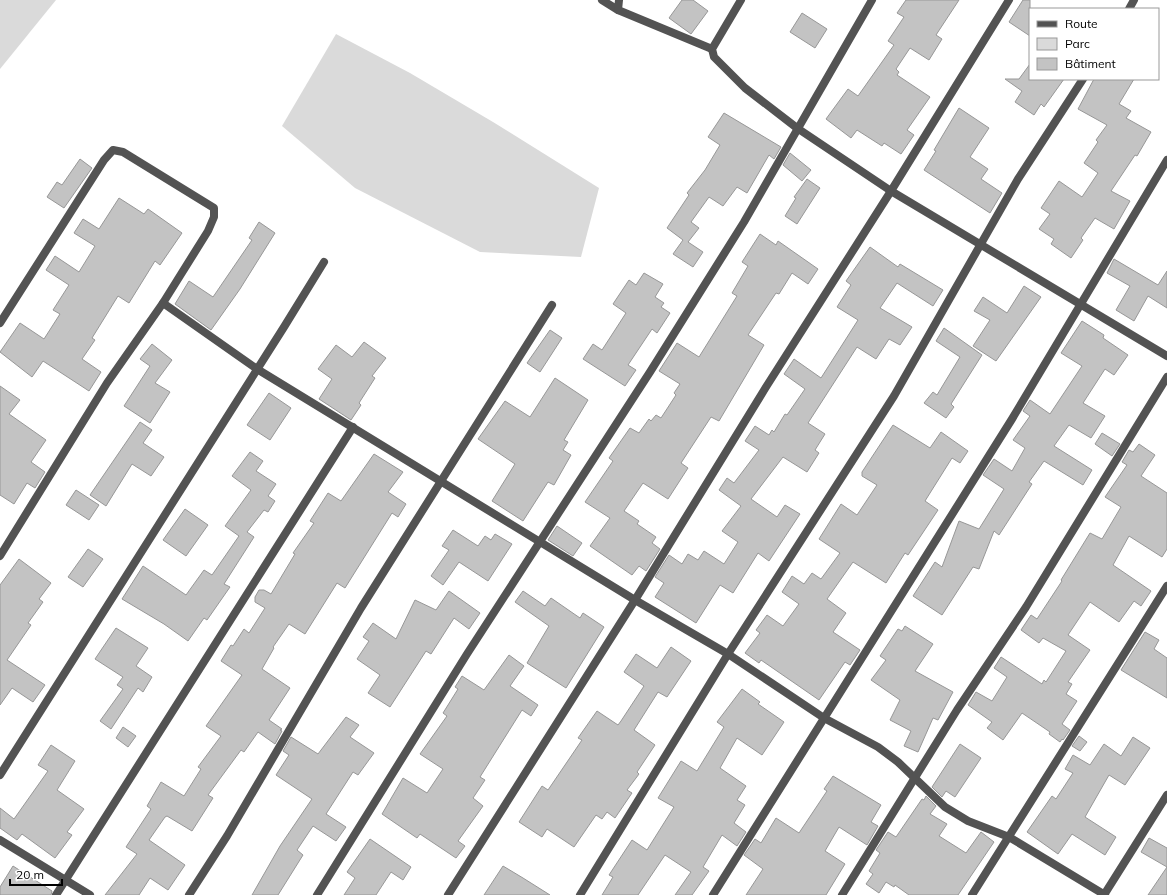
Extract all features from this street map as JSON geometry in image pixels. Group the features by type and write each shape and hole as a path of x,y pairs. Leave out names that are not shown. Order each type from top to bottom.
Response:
{"street":[{"path":"602,0 618,10 712,49"},
{"path":"618,10 619,0"},
{"path":"741,0 712,49 714,57 745,88 797,128 891,191 1167,356"},
{"path":"317,895 540,541 662,353 744,222 872,0"},
{"path":"448,895 636,600 766,387 891,191 1009,0"},
{"path":"580,895 728,654 894,396 1018,179 1083,80"},
{"path":"0,323 104,160 113,150 123,152 214,208 214,217 208,231 163,303 107,383 0,556"},
{"path":"713,895 1012,419 1080,303 1167,160"},
{"path":"0,775 324,262"},
{"path":"163,303 257,369 442,480 636,600 728,654 824,718 878,747 915,778 945,807 968,821 1009,837 1105,895 1167,795"},
{"path":"189,895 227,836 361,608 552,305"},
{"path":"842,895 957,710 1026,607 1167,377"},
{"path":"56,895 353,427"},
{"path":"972,895 1167,586"},
{"path":"0,840 90,895"}],"green space":[{"path":"0,0 56,0 0,69"},
{"path":"336,34 410,73 493,122 599,188 581,257 480,252 355,188 282,126"}],"building":[{"path":"682,0 693,0 708,11 691,34 669,18"},
{"path":"906,0 959,0 936,35 942,39 929,60 910,48 896,69 899,72 897,75 930,97 907,130 914,135 901,154 884,143 882,146 857,130 851,138 826,119 848,89 858,96 894,45 888,41 904,17 897,13"},
{"path":"1023,0 1030,0 1029,35 1009,22"},
{"path":"802,13 827,29 815,48 790,32"},
{"path":"1029,65 1029,80 1063,80 1044,107 1041,104 1034,115 1015,102 1022,91 1005,79 1019,79"},
{"path":"1093,80 1133,80 1119,104 1131,111 1126,118 1151,132 1137,156 1135,155 1111,191 1130,201 1114,229 1095,218 1081,238 1083,240 1071,258 1051,244 1054,239 1039,229 1050,214 1041,208 1059,181 1082,197 1098,173 1084,163 1098,142 1096,140 1107,125 1078,109"},
{"path":"959,108 989,128 970,157 988,169 981,179 1002,193 990,213 924,170"},
{"path":"724,113 781,147 774,159 769,155 747,193 737,187 723,206 709,197 691,222 699,228 688,242 703,252 693,267 673,254 683,240 667,228 689,195 687,193 705,170 720,145 708,137"},
{"path":"790,153 811,170 802,181 783,165"},
{"path":"80,159 92,168 64,208 47,197 57,182 62,185"},
{"path":"807,179 820,188 797,224 785,216 796,198 794,197"},
{"path":"119,198 144,214 148,209 182,233 160,265 155,261 129,303 118,296 92,338 95,340 82,359 101,372 89,391 43,361 32,377 0,352 20,323 44,339 60,314 53,310 69,285 46,270 55,256 79,272 95,246 74,233 83,219 99,229"},
{"path":"259,222 275,233 240,289 211,330 175,304 189,281 213,297 252,240 249,238"},
{"path":"760,234 776,245 778,241 818,269 808,284 792,273 779,294 776,293 748,335 764,345 719,421 711,417 681,463 688,468 668,499 643,483 624,511 639,521 637,524 656,537 652,543 660,549 646,571 639,566 632,575 590,546 610,518 585,502 613,461 609,458 630,428 639,433 649,419 651,421 656,415 661,418 676,395 674,393 680,384 659,371 677,343 699,357 737,296 732,293 748,266 742,262"},
{"path":"870,247 898,267 900,264 943,290 933,306 897,283 880,308 912,327 900,345 889,339 876,359 857,347 808,423 825,434 815,450 819,453 807,472 783,457 751,499 777,517 785,505 800,514 769,561 758,553 733,593 720,585 696,623 655,597 664,583 655,577 669,555 682,564 688,554 698,560 704,551 724,564 738,542 722,531 741,506 719,490 727,478 734,483 759,450 745,441 755,426 769,435 772,430 774,432 785,414 787,415 805,389 784,374 794,359 821,378 858,320 837,307 851,285 846,281"},
{"path":"1114,259 1158,285 1167,271 1167,308 1148,296 1134,321 1116,310 1130,286 1107,273"},
{"path":"644,273 663,284 655,297 664,303 661,307 670,313 657,333 652,329 628,365 636,370 625,386 583,359 593,344 602,350 626,313 613,304 629,280 636,285"},
{"path":"1024,286 1041,297 996,361 973,346 990,320 974,311 983,297 1007,313"},
{"path":"1082,321 1104,335 1103,338 1128,355 1114,375 1105,369 1083,403 1105,416 1091,438 1069,425 1054,446 1092,470 1083,485 1044,461 1029,482 1032,484 999,535 994,531 979,569 973,567 942,615 913,596 935,562 942,567 959,521 979,529 1004,489 983,475 994,459 1012,471 1025,448 1013,440 1030,416 1023,411 1030,400 1050,414 1082,366 1061,353"},
{"path":"944,328 982,355 951,404 954,407 946,418 924,403 933,392 937,395 960,357 936,341"},
{"path":"550,330 562,338 540,372 527,363"},
{"path":"364,342 386,358 372,376 375,378 359,403 361,405 351,420 319,399 332,379 318,369 336,345 352,357"},
{"path":"152,344 172,360 155,383 170,392 150,423 124,406 150,366 140,359"},
{"path":"555,378 588,400 564,440 568,442 563,450 571,455 554,485 548,482 523,521 492,501 515,464 478,439 505,401 530,417"},
{"path":"0,386 20,400 9,414 46,440 31,462 45,472 35,488 27,483 14,504 0,495"},
{"path":"269,393 291,408 270,440 247,425"},
{"path":"140,422 152,430 143,443 164,457 151,476 132,464 106,506 90,495"},
{"path":"893,425 930,448 941,432 968,451 960,463 952,458 925,501 938,510 908,555 905,553 886,583 853,562 827,599 846,613 833,632 860,650 850,665 845,662 819,700 761,660 759,663 745,653 760,633 756,630 767,615 783,626 799,604 782,592 792,576 804,584 812,573 821,579 840,553 819,539 841,504 857,515 877,485 862,476 862,472"},
{"path":"1102,433 1120,444 1112,456 1095,444"},
{"path":"1139,444 1155,455 1141,476 1167,493 1167,549 1162,557 1129,536 1113,565 1151,591 1141,606 1134,601 1119,622 1090,602 1068,635 1090,650 1068,682 1072,684 1066,694 1077,701 1062,724 1070,730 1063,740 1062,739 1060,742 1049,734 1050,732 1022,713 1003,740 987,728 992,722 968,705 976,692 992,701 1007,677 994,668 1001,657 1042,684 1044,680 1046,682 1066,651 1043,638 1039,643 1021,630 1031,615 1037,619 1062,581 1061,580 1090,533 1102,539 1121,507 1105,497 1127,465 1122,462 1129,450 1133,452"},
{"path":"250,452 263,461 256,471 276,484 268,496 275,501 268,512 264,510 247,532 254,537 224,584 230,587 207,620 204,618 188,641 164,624 122,599 143,566 186,595 204,570 212,575 239,536 225,526 251,490 232,476"},
{"path":"374,454 403,472 388,492 406,504 398,517 392,513 345,588 337,583 305,634 289,624 273,647 274,648 262,669 290,688 269,720 282,729 280,730 282,731 275,744 258,732 244,752 241,750 208,795 213,798 192,831 167,816 165,817 149,840 185,865 168,890 150,878 139,895 105,895 137,854 126,847 151,809 147,806 161,782 184,796 201,769 198,767 221,736 206,726 242,675 221,661 231,645 233,646 244,629 249,633 265,608 255,602 255,597 259,590 264,590 271,594 295,554 293,553 314,523 310,521 328,493 341,501"},
{"path":"76,490 99,505 89,520 66,505"},
{"path":"185,509 208,525 186,556 163,540"},
{"path":"557,526 582,543 573,556 548,540"},
{"path":"453,530 478,546 485,536 491,540 495,534 512,544 488,581 459,562 443,585 431,576 449,550 442,546"},
{"path":"88,549 103,559 83,587 68,577"},
{"path":"19,559 51,583 39,599 43,602 28,623 31,625 7,660 45,685 33,702 12,688 0,705 0,585"},
{"path":"449,591 480,613 469,629 454,618 431,654 426,651 390,707 368,693 380,675 357,659 369,641 363,637 373,623 396,639 415,600 436,610"},
{"path":"523,591 545,606 551,598 580,618 583,613 604,627 566,688 527,663 549,626 515,602"},
{"path":"905,626 933,644 915,671 953,692 938,720 933,718 918,752 904,746 911,731 890,720 900,700 871,680 886,660 880,656 898,629 902,631"},
{"path":"116,628 148,648 136,666 152,677 143,692 138,688 111,729 100,721 123,689 117,685 123,677 95,659"},
{"path":"1145,632 1159,640 1154,649 1167,658 1167,698 1121,670"},
{"path":"671,647 691,661 667,697 658,692 634,730 655,745 637,772 639,774 627,790 632,793 615,818 607,812 602,819 596,815 574,847 547,829 542,837 519,822 542,786 548,790 582,740 578,738 597,711 618,725 621,721 644,686 624,672 636,654 657,668"},
{"path":"509,655 524,666 510,686 538,705 531,716 522,710 480,777 485,780 473,798 483,806 458,841 465,846 456,858 420,834 417,838 382,814 403,778 427,793 443,769 420,754 447,716 443,713 458,689 455,687 462,676 484,690"},
{"path":"742,689 760,702 758,704 784,722 762,755 737,738 720,768 746,786 737,800 745,805 734,823 746,832 737,846 722,835 703,867 709,871 692,895 675,895 691,872 665,855 638,895 602,895 613,877 609,875 632,840 647,850 674,807 658,798 681,761 697,771 724,727 717,722"},
{"path":"346,717 359,725 350,737 374,753 358,775 353,772 326,814 346,827 336,841 313,826 297,850 303,855 278,895 252,895 280,846 312,799 276,775 289,755 283,751 291,737 318,754"},
{"path":"123,727 136,736 128,747 116,738"},
{"path":"1079,736 1087,742 1080,751 1072,746"},
{"path":"1133,737 1150,748 1125,785 1109,775 1085,817 1116,837 1105,855 1072,834 1058,854 1027,832 1052,796 1056,799 1073,773 1065,769 1073,755 1090,765 1104,744 1121,756"},
{"path":"960,744 981,758 955,797 946,791 942,797 932,787"},
{"path":"51,745 75,761 57,790 84,809 67,832 72,835 55,858 22,834 17,840 0,828 0,808 14,819 48,771 38,765"},
{"path":"833,776 881,805 871,822 878,826 867,845 839,827 825,851 845,864 826,895 746,895 763,869 744,855 755,839 761,843 776,818 799,833 827,791 824,789"},
{"path":"926,796 936,806 930,814 947,824 939,836 966,853 981,832 994,842 958,895 909,895 895,885 894,887 886,882 879,893 866,884 873,874 869,871 880,853 876,850 888,832 896,837 922,799 924,800"},
{"path":"1149,838 1167,848 1167,867 1141,852"},
{"path":"370,839 411,867 403,880 391,872 376,895 344,895 355,878 347,872"},
{"path":"13,866 52,891 51,895 0,895 0,887"},
{"path":"503,866 523,878 550,895 484,895"},
{"path":"1167,867 1167,895 1148,895"}]}
